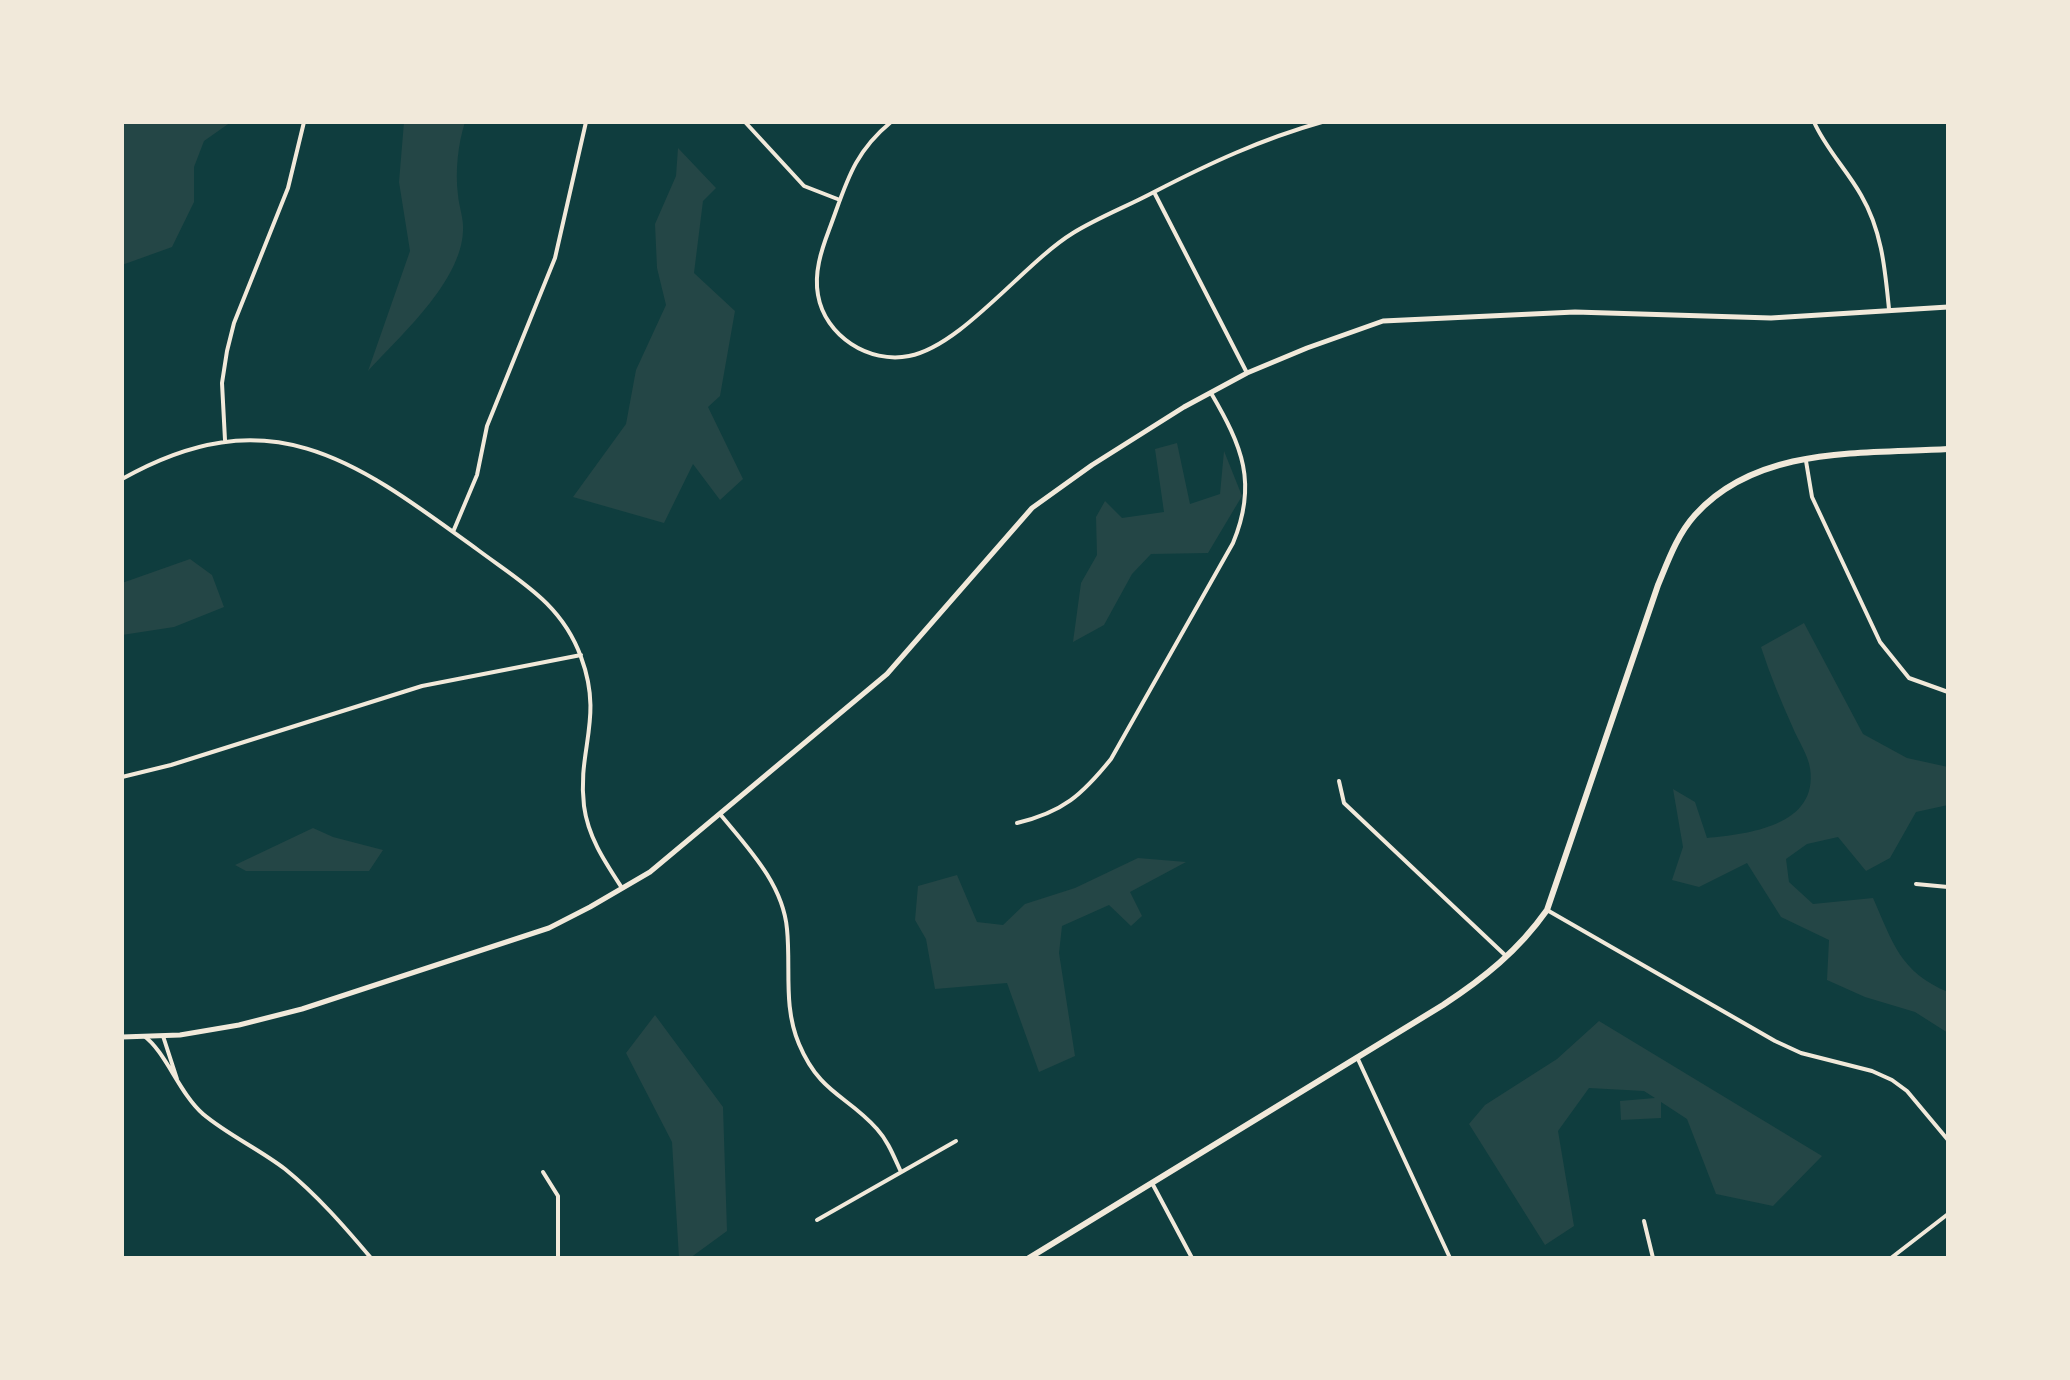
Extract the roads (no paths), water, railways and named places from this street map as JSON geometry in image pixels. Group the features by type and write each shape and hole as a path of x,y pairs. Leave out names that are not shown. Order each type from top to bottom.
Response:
{"main road":[{"path":"1029,1258 1443,1005 1508,958 1547,910 1674,547 1696,515 1725,492 1764,469 1806,458 1948,449"}],"street":[{"path":"225,440 222,383 227,351 234,323 288,188 304,122"},
{"path":"453,532 477,475 487,426 555,258 586,122"},
{"path":"745,122 804,186 840,200"},
{"path":"891,122 853,163 820,254 818,297 826,318 839,335 858,349 881,356 908,357 933,349 1073,232 1233,151 1322,122"},
{"path":"1814,122 1822,140 1861,194 1875,224 1883,254 1889,309"},
{"path":"1154,192 1247,373"},
{"path":"122,1037 163,1036 239,1025 347,997 549,928 650,872 887,674 1032,508 1092,465 1247,373 1383,321 1575,312 1771,318 1948,307"},
{"path":"1017,823 1050,815 1087,789 1111,759 1233,543 1243,519 1245,467 1233,433 1211,393"},
{"path":"122,479 172,453 225,440 295,444 326,453 378,479 560,614 581,655 590,684 593,711 584,780 584,806 596,845 622,888"},
{"path":"1806,458 1812,497 1887,652 1909,678 1948,692"},
{"path":"122,777 171,765 422,686 581,655"},
{"path":"1339,781 1344,803 1508,958"},
{"path":"720,814 751,851 781,901 787,928 787,988 799,1044 822,1084 878,1130 901,1172"},
{"path":"1916,884 1948,887"},
{"path":"1547,910 1775,1041 1801,1053 1872,1071 1892,1080 1925,1110 1948,1140"},
{"path":"144,1036 155,1044 179,1085 203,1113 286,1170 314,1195 371,1258"},
{"path":"163,1036 179,1085"},
{"path":"1357,1057 1450,1258"},
{"path":"817,1220 956,1141"},
{"path":"543,1172 558,1196 558,1258"},
{"path":"1152,1183 1192,1258"},
{"path":"1891,1258 1948,1214"},
{"path":"1644,1221 1653,1258"}]}
